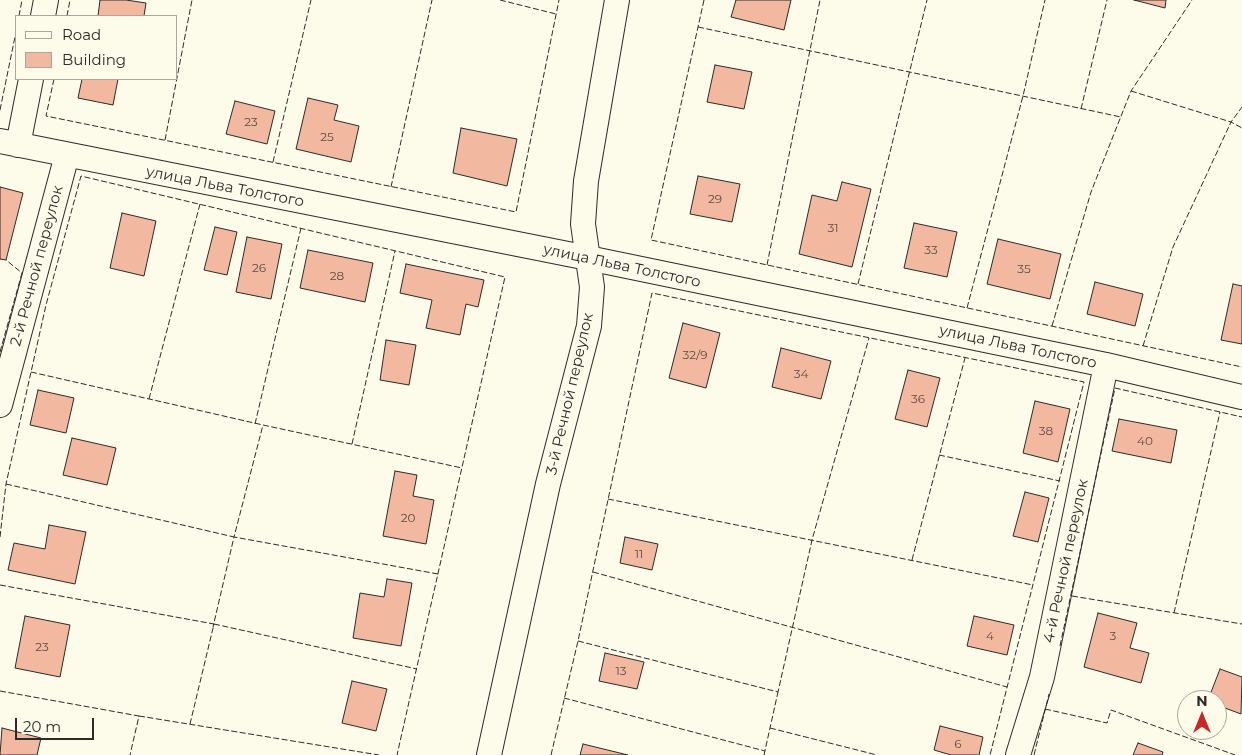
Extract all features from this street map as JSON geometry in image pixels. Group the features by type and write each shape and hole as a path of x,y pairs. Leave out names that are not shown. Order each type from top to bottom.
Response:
{"street":[{"path":"43,15 46,0"},
{"name":"3-й Речной переулок","path":"489,755 548,484 589,326 592,287 583,224 586,181 618,0"},
{"path":"9,143 31,80"},
{"name":"улица Льва Толстого","path":"9,143 588,258 1106,365 1242,397"},
{"name":"2-й Речной переулок","path":"0,405 67,155"},
{"name":"4-й Речной переулок","path":"1018,755 1042,677 1106,365"}],"building":[{"path":"100,0 126,0 146,3 144,15 98,15"},
{"path":"736,0 791,0 784,30 731,17"},
{"path":"1134,0 1166,0 1165,8"},
{"path":"715,65 752,72 744,109 707,102"},
{"path":"82,80 118,80 113,105 78,98"},
{"path":"308,98 338,105 334,120 359,126 351,162 296,149"},
{"path":"235,101 275,111 267,144 226,134"},
{"path":"461,128 517,139 507,186 453,173"},
{"path":"698,176 740,184 732,222 690,214"},
{"path":"842,182 871,189 852,267 799,254 812,195 837,201"},
{"path":"0,187 23,193 6,260 0,259"},
{"path":"122,213 156,221 144,276 110,268"},
{"path":"914,223 957,232 947,277 904,268"},
{"path":"215,227 237,232 227,275 204,270"},
{"path":"247,237 282,244 271,299 236,292"},
{"path":"998,239 1061,254 1050,299 987,284"},
{"path":"308,250 373,263 365,302 300,288"},
{"path":"406,264 484,280 478,307 466,304 460,335 426,328 432,300 400,293"},
{"path":"1095,282 1143,294 1135,326 1087,314"},
{"path":"1233,284 1242,286 1242,344 1221,340"},
{"path":"683,323 720,333 706,388 669,378"},
{"path":"386,340 416,345 409,385 380,380"},
{"path":"781,348 831,361 821,399 772,387"},
{"path":"908,370 940,378 927,427 895,419"},
{"path":"38,390 74,398 66,433 30,425"},
{"path":"1035,401 1070,409 1058,462 1023,453"},
{"path":"1119,419 1177,430 1171,463 1112,451"},
{"path":"72,438 116,448 107,485 63,475"},
{"path":"395,471 417,475 413,496 434,500 426,544 383,536"},
{"path":"1025,492 1049,498 1038,542 1013,536"},
{"path":"49,525 86,532 75,584 8,570 14,543 45,549"},
{"path":"625,537 658,544 652,570 620,563"},
{"path":"387,579 412,583 401,646 353,638 360,593 384,597"},
{"path":"1098,613 1137,623 1130,648 1149,653 1141,683 1084,667"},
{"path":"25,616 70,625 60,677 15,668"},
{"path":"974,616 1014,625 1007,655 967,646"},
{"path":"605,653 644,662 637,689 599,681"},
{"path":"1220,669 1242,677 1241,714 1227,709 1227,690 1212,690"},
{"path":"352,681 387,689 376,731 342,723"},
{"path":"940,726 983,737 979,755 951,755 934,750"},
{"path":"2,728 41,738 37,755 0,755"},
{"path":"1138,743 1163,752 1162,755 1133,755"},
{"path":"583,744 628,755 580,755"}],"fence":[{"path":"19,15 22,0"},
{"path":"67,15 70,0"},
{"path":"178,73 192,0"},
{"path":"273,162 311,0"},
{"path":"391,187 432,0"},
{"path":"500,0 556,14"},
{"path":"54,80 46,116 516,212 559,0"},
{"path":"704,0 651,240 1242,367"},
{"path":"767,265 820,0"},
{"path":"858,284 927,0"},
{"path":"967,308 1023,96 1045,0"},
{"path":"1081,109 1107,0"},
{"path":"1052,326 1091,192 1131,91 1192,0"},
{"path":"698,27 1121,117"},
{"path":"0,110 15,37"},
{"path":"165,140 177,80"},
{"path":"1131,91 1231,122 1242,128"},
{"path":"1143,346 1173,247 1231,122 1242,107"},
{"path":"0,537 6,484 46,305 81,176 505,277 397,755"},
{"path":"149,399 200,204"},
{"path":"255,424 301,228"},
{"path":"352,444 395,251"},
{"path":"0,352 22,273 6,260"},
{"path":"551,755 578,641 652,293 1084,382 990,755"},
{"path":"578,641 778,692 812,540 869,338"},
{"path":"912,560 965,358"},
{"path":"31,372 263,425"},
{"path":"1060,646 1115,388 1242,417"},
{"path":"1174,613 1220,412"},
{"path":"438,574 234,537 263,425 462,468"},
{"path":"939,455 1060,481"},
{"path":"6,484 234,537 213,627"},
{"path":"608,499 1033,585"},
{"path":"593,572 1007,687"},
{"path":"0,585 214,624 190,724"},
{"path":"1072,596 1242,624"},
{"path":"214,624 417,669"},
{"path":"0,691 139,716 130,755"},
{"path":"764,755 778,692"},
{"path":"1034,755 1049,694"},
{"path":"564,698 765,751"},
{"path":"1045,709 1107,723 1111,710 1235,755"},
{"path":"139,716 379,755"},
{"path":"770,728 877,755"}]}
